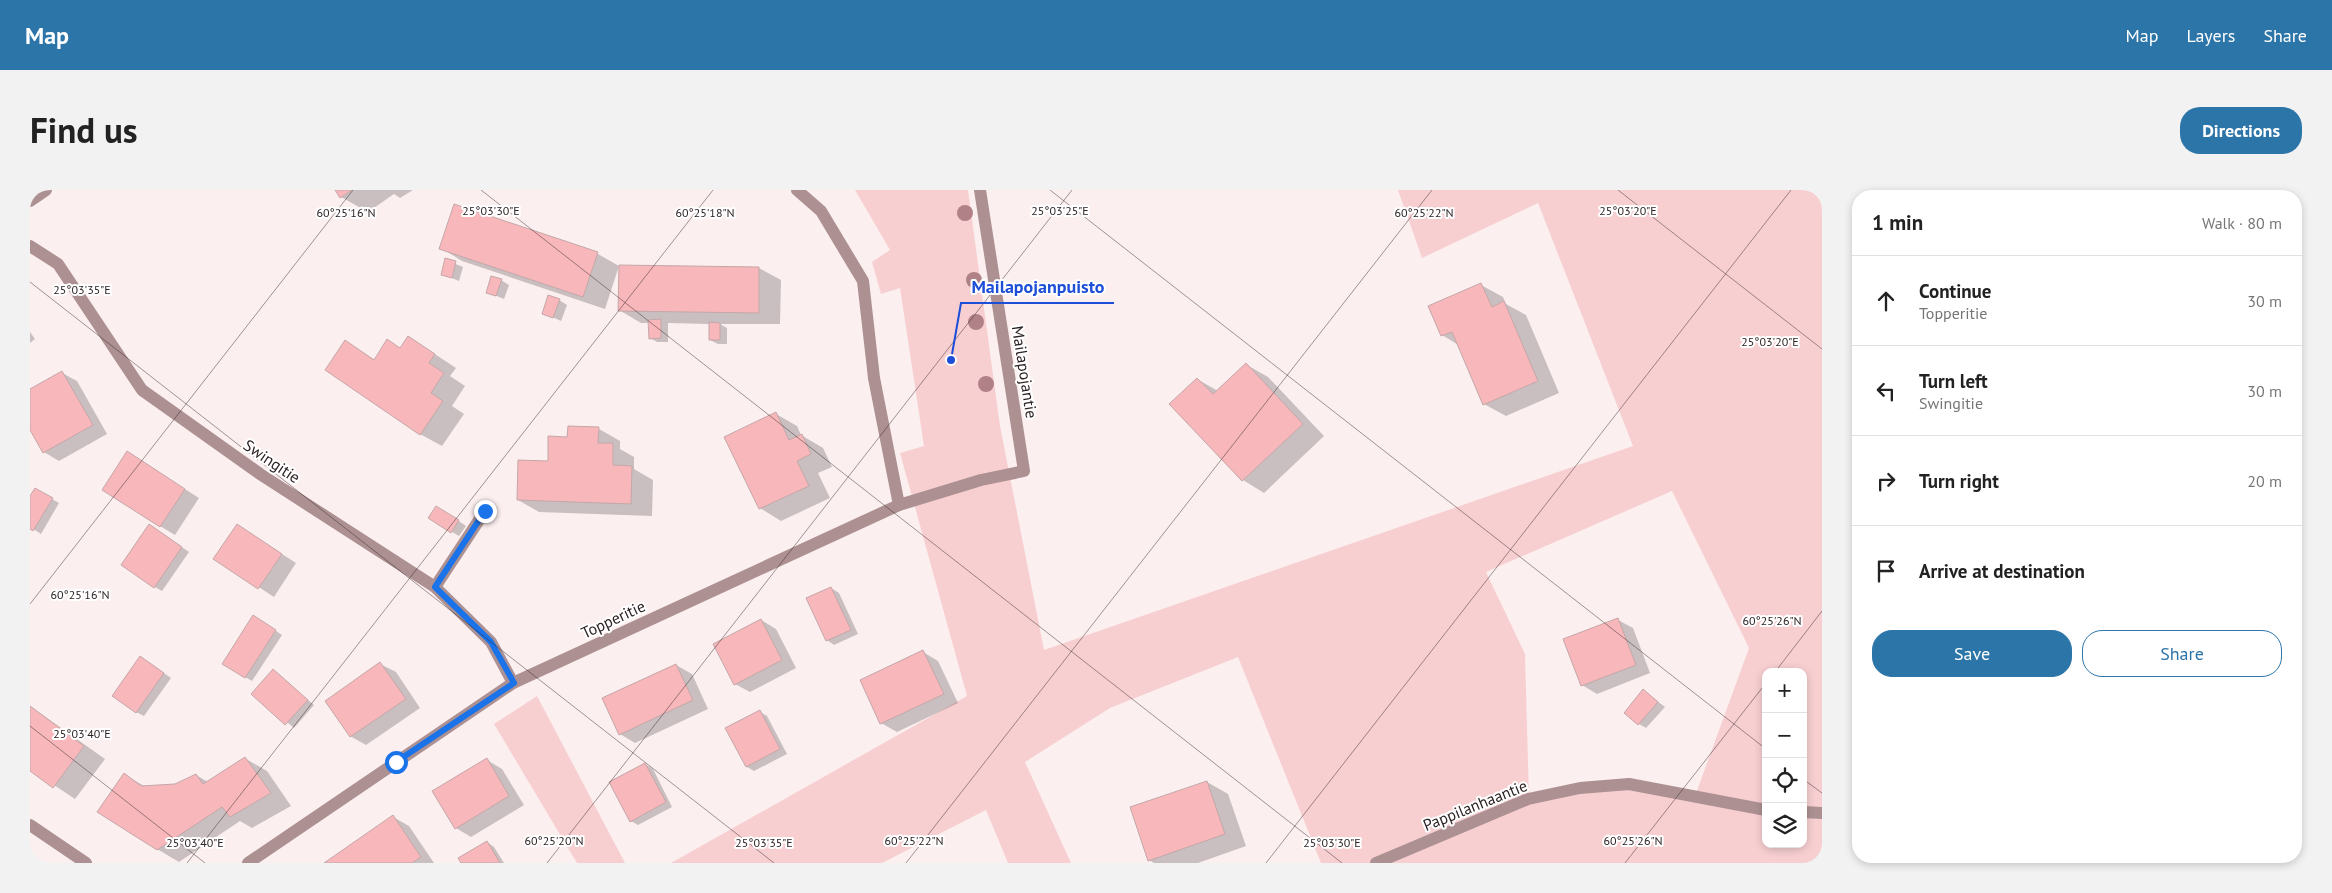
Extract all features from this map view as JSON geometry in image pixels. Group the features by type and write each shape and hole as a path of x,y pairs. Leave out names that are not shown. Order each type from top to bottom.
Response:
{"street":[{"path":"30,201 46,190"},
{"path":"797,190 821,211 863,281 874,378 899,505"},
{"name":"Mailapojantie","path":"980,190 1024,471"},
{"name":"Swingitie","path":"30,246 58,264 142,390 260,474 435,587 491,642 514,683"},
{"name":"Topperitie","path":"248,863 514,683 899,505 981,480 1024,471"},
{"path":"435,587 485,511"},
{"name":"Pappilanhaantie","path":"1376,863 1528,799 1580,788 1629,784 1762,809"},
{"path":"1807,812 1822,813"},
{"path":"30,825 86,863"}],"shaded area":[{"path":"855,190 968,190 1000,426 1044,650 1633,446 1538,203 1422,258 1398,190 1822,190 1822,863 1321,863 1238,657 1110,708 1025,762 1071,863 1008,863 986,810 882,863 671,863 967,696 900,453 924,446 900,288 881,294 872,262 890,250","holes":["1672,491 1749,648 1695,796 1629,784 1529,799 1525,654 1486,572"]},
{"path":"537,696 625,863 577,863 494,724"}],"building":[{"path":"335,190 352,190 340,198"},
{"path":"454,204 598,252 583,297 439,249"},
{"path":"445,258 456,261 452,278 441,275"},
{"path":"619,265 759,267 759,313 618,311"},
{"path":"491,276 502,279 496,296 486,293"},
{"path":"1481,283 1492,307 1504,301 1538,381 1483,405 1452,332 1441,336 1428,306"},
{"path":"548,295 560,299 553,318 542,314"},
{"path":"661,319 661,338 649,339 648,320"},
{"path":"709,322 720,323 720,340 709,340"},
{"path":"408,336 435,354 429,363 444,373 431,393 443,401 420,435 325,370 345,340 374,360 387,339 400,348"},
{"path":"1246,363 1303,424 1242,481 1169,404 1197,378 1213,394"},
{"path":"62,371 93,425 43,453 30,430 30,389"},
{"path":"776,412 789,440 802,434 811,454 797,461 809,486 759,509 724,437"},
{"path":"568,426 599,427 598,443 613,443 613,465 632,466 631,504 517,500 518,460 548,461 548,436 567,437"},
{"path":"127,451 185,489 160,527 102,490"},
{"path":"35,488 53,498 33,531 30,529 30,496"},
{"path":"436,506 459,520 451,533 428,518"},
{"path":"149,524 182,547 154,588 121,565"},
{"path":"237,524 282,554 258,589 213,559"},
{"path":"831,587 851,630 826,641 806,598"},
{"path":"253,615 276,630 245,678 222,664"},
{"path":"1618,618 1636,665 1581,686 1563,639"},
{"path":"761,619 782,660 734,685 713,644"},
{"path":"923,650 944,694 880,724 860,680"},
{"path":"140,656 164,673 136,713 112,696"},
{"path":"380,662 406,699 350,737 325,701"},
{"path":"676,664 693,700 619,735 602,698"},
{"path":"273,669 308,700 285,725 251,694"},
{"path":"1643,689 1658,702 1638,725 1624,713"},
{"path":"30,706 84,746 53,788 30,771"},
{"path":"760,710 780,749 746,767 725,728"},
{"path":"245,757 271,793 230,817 222,807 157,850 97,812 124,773 141,786 175,784 196,774 203,784"},
{"path":"487,758 509,796 455,829 432,791"},
{"path":"645,763 666,802 630,822 609,782"},
{"path":"1207,781 1225,834 1148,861 1130,807"},
{"path":"393,815 421,857 412,863 324,863"},
{"path":"487,841 500,863 461,863 458,858"}],"place":[{"name":"Mailapojanpuisto","path":"951,360"}],"route":[{"path":"396,762 514,683 491,642 435,587 485,511"}]}
